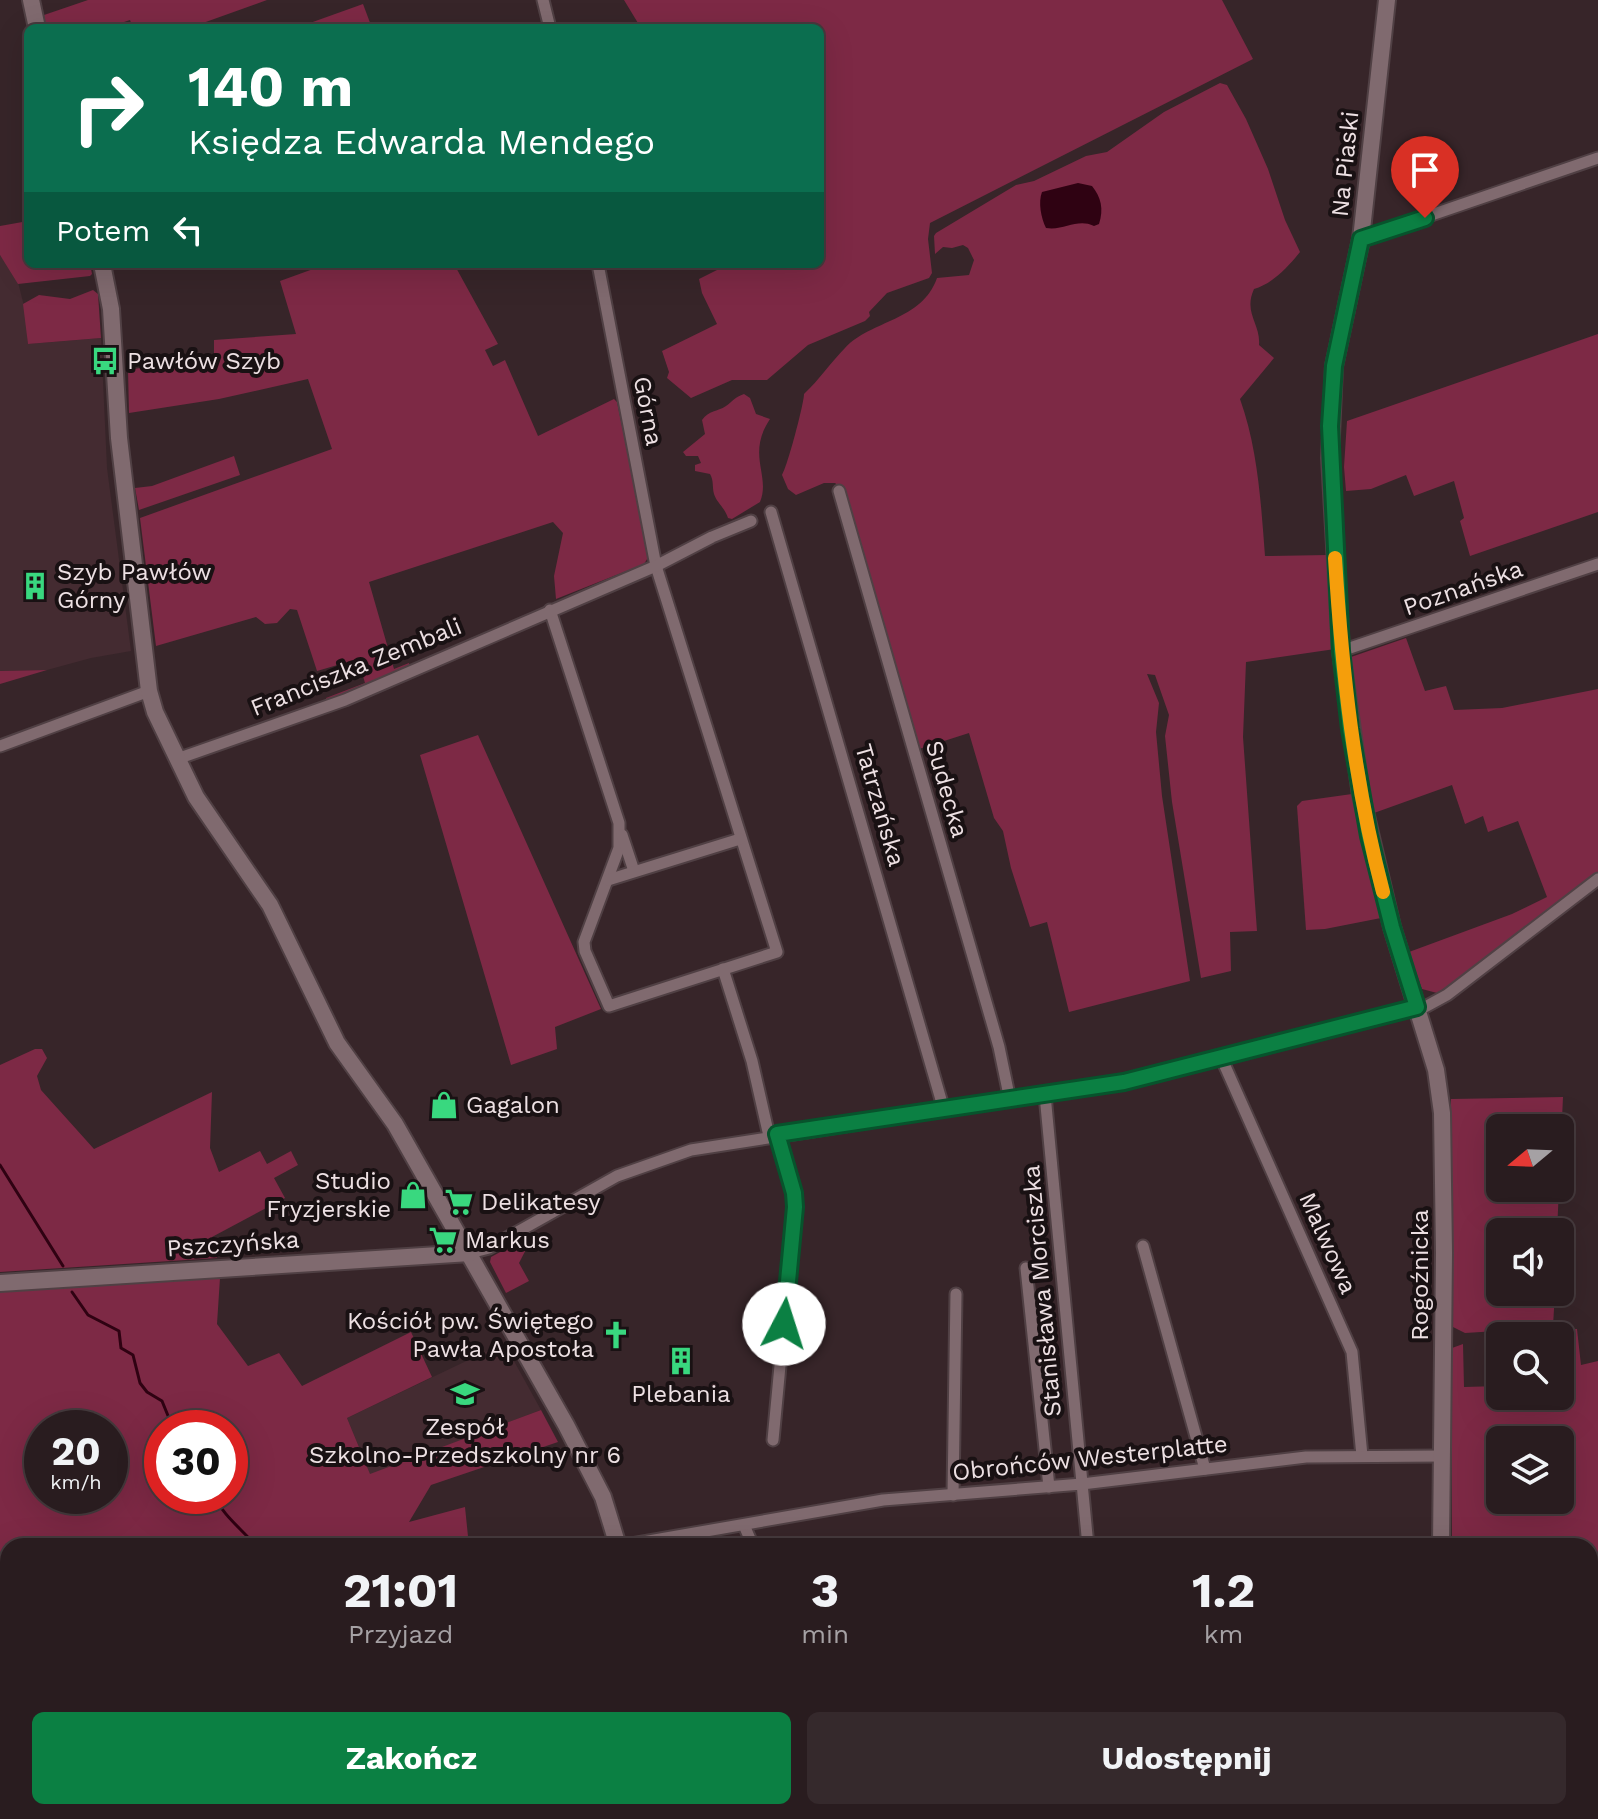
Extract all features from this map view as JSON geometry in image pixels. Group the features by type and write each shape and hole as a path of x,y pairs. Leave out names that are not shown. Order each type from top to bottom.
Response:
{"street":[{"path":"31,0 36,24"},
{"path":"543,0 549,24"},
{"name":"Na Piaski","path":"1341,651 1330,437 1331,398 1340,331 1361,239 1387,0"},
{"path":"1361,239 1598,158"},
{"path":"103,268 113,321 119,438 149,691 177,759 201,806 270,905 337,1043 395,1124 470,1253 596,1483 617,1538"},
{"name":"Górna","path":"599,268 656,566 777,952 723,969"},
{"name":"Sudecka","path":"839,491 999,1047 1010,1100"},
{"name":"Tatrzańska","path":"771,512 944,1110"},
{"name":"Franciszka Zembali","path":"177,759 345,700 656,566 751,521"},
{"name":"Poznańska","path":"1341,651 1598,564"},
{"path":"550,610 634,871"},
{"name":"Rogoźnicka","path":"1341,651 1350,729 1369,836 1392,927 1436,1070 1442,1113 1441,1538"},
{"path":"0,746 149,691"},
{"path":"619,823 619,848 584,942 609,1006 723,969 773,1135 794,1193 773,1440"},
{"path":"608,880 740,839"},
{"path":"470,1253 489,1248 607,1181 644,1165 703,1147 1124,1082 1425,1007 1447,995 1598,879"},
{"name":"Malwowa","path":"1221,1057 1352,1352 1362,1456"},
{"name":"Stanisława Morciszka","path":"1045,1095 1087,1538"},
{"path":"1143,1246 1205,1469"},
{"name":"Pszczyńska","path":"0,1283 470,1253"},
{"path":"1026,1268 1049,1487"},
{"path":"953,1495 956,1294"},
{"name":"Obrońców Westerplatte","path":"667,1538 851,1504 1082,1484 1306,1457 1442,1456"},
{"path":"744,1525 750,1538"}],"shaded area":[{"path":"88,0 267,0 200,24 132,24 130,20 118,24 45,24 44,15"},
{"path":"624,0 1222,0 1253,59 930,223 928,239 932,273 929,278 887,293 869,312 870,316 865,321 808,345 767,380 732,380 691,398 667,378 669,372 662,351 717,324 702,293 699,279 721,268 824,268 824,24 639,24"},
{"path":"363,4 370,24 307,24"},
{"path":"1220,83 1227,85 1246,119 1300,252 1273,279 1254,289 1250,305 1259,345 1274,358 1240,399 1255,457 1265,556 1328,555 1335,649 1246,662 1243,737 1257,931 1230,932 1231,971 1201,978 1172,802 1165,736 1169,715 1155,675 1147,674 1159,703 1156,732 1162,796 1190,981 1069,1012 1047,922 1030,927 1003,831 994,818 969,733 919,749 840,487 835,483 824,483 796,495 788,489 782,475 804,394 840,353 868,331 920,303 937,278 969,275 974,260 968,248 963,245 943,247 935,254 936,233 1016,185 1034,181 1086,156 1107,152 1164,112"},
{"path":"1078,183 1092,186 1098,194 1101,204 1099,224 1046,228 1041,210 1042,192"},
{"path":"24,222 24,268 91,268 92,274 18,284 0,255 0,226"},
{"path":"0,255 17,278 26,314 28,344 101,338 107,468 131,651 47,670 0,671"},
{"path":"316,268 456,268 498,344 485,350 493,366 505,360 538,436 614,399 617,402 649,556 644,564 556,599 554,576 563,533 553,522 369,582 394,669 409,663 410,667 327,702 326,698 365,683 358,659 317,671 297,610 290,609 277,623 265,624 256,617 156,646 140,518 332,449 308,379 219,399 129,413 128,370 214,356 214,340 296,334 280,281"},
{"path":"93,290 98,294 101,338 28,344 23,304 39,295 70,299"},
{"path":"1598,334 1598,512 1470,556 1460,521 1464,518 1454,481 1414,496 1406,475 1371,489 1346,491 1347,421"},
{"path":"744,394 750,398 756,414 770,419 760,443 763,492 760,502 732,519 728,518 715,497 710,474 695,471 695,465 701,463 698,456 686,456 683,452 705,434 702,420 705,417"},
{"path":"234,456 240,475 139,510 135,488 152,486"},
{"path":"1406,638 1425,691 1446,686 1454,710 1502,708 1598,689 1598,873 1437,993 1422,989 1409,952 1512,914 1547,897 1518,821 1488,832 1483,816 1465,824 1452,785 1374,813 1356,710 1351,657"},
{"path":"47,670 0,684 0,671"},
{"path":"478,735 601,1009 555,1027 557,1049 511,1065 420,755"},
{"path":"1352,794 1381,918 1306,930 1297,806 1302,801"},
{"path":"35,1049 42,1049 47,1058 37,1076 41,1090 94,1149 212,1092 210,1148 219,1172 260,1151 267,1164 291,1151 298,1165 274,1178 285,1198 212,1237 217,1258 0,1272 0,1065"},
{"path":"1563,1097 1562,1114 1486,1114 1486,1202 1558,1202 1558,1218 1486,1218 1486,1306 1554,1306 1553,1322 1486,1322 1486,1332 1465,1333 1451,1326 1451,1099"},
{"path":"534,1234 519,1263 529,1281 506,1293 490,1262 491,1257"},
{"path":"220,1278 217,1324 248,1366 279,1353 302,1386 411,1332 432,1377 347,1418 370,1474 541,1410 558,1442 431,1485 409,1522 465,1507 468,1538 0,1538 0,1290"},
{"path":"1574,1329 1577,1329 1581,1365 1598,1361 1598,1538 1452,1538 1452,1348 1463,1344 1464,1387 1486,1386 1486,1410 1574,1410"},
{"name":"Zespół Szkolno-Przedszkolny nr 6","path":"504,1343 541,1410 370,1475 347,1418"}],"waterway":[{"path":"0,1165 63,1266"},
{"path":"72,1292 88,1315 119,1331 121,1348 133,1355 140,1383 147,1392 162,1401 166,1410"},
{"path":"226,1514 248,1538"}],"slow traffic":[{"path":"1335,558 1350,729 1383,892"}],"place":[{"name":"Pawłów Szyb","path":"105,361"},
{"name":"Szyb Pawłów Górny","path":"35,586"},
{"name":"Gagalon","path":"444,1105"},
{"name":"Studio Fryzjerskie","path":"413,1195"},
{"name":"Delikatesy","path":"459,1202"},
{"name":"Markus","path":"443,1240"},
{"name":"Kościół pw. Świętego Pawła Apostoła","path":"616,1335"},
{"name":"Plebania","path":"681,1361"},
{"name":"Zespół Szkolno-Przedszkolny nr 6","path":"465,1394"}],"route":[{"path":"784,1324 795,1207 777,1134 1124,1082 1417,1007 1373,854 1350,729 1339,623 1330,426 1334,366 1361,239 1425,218"}]}
